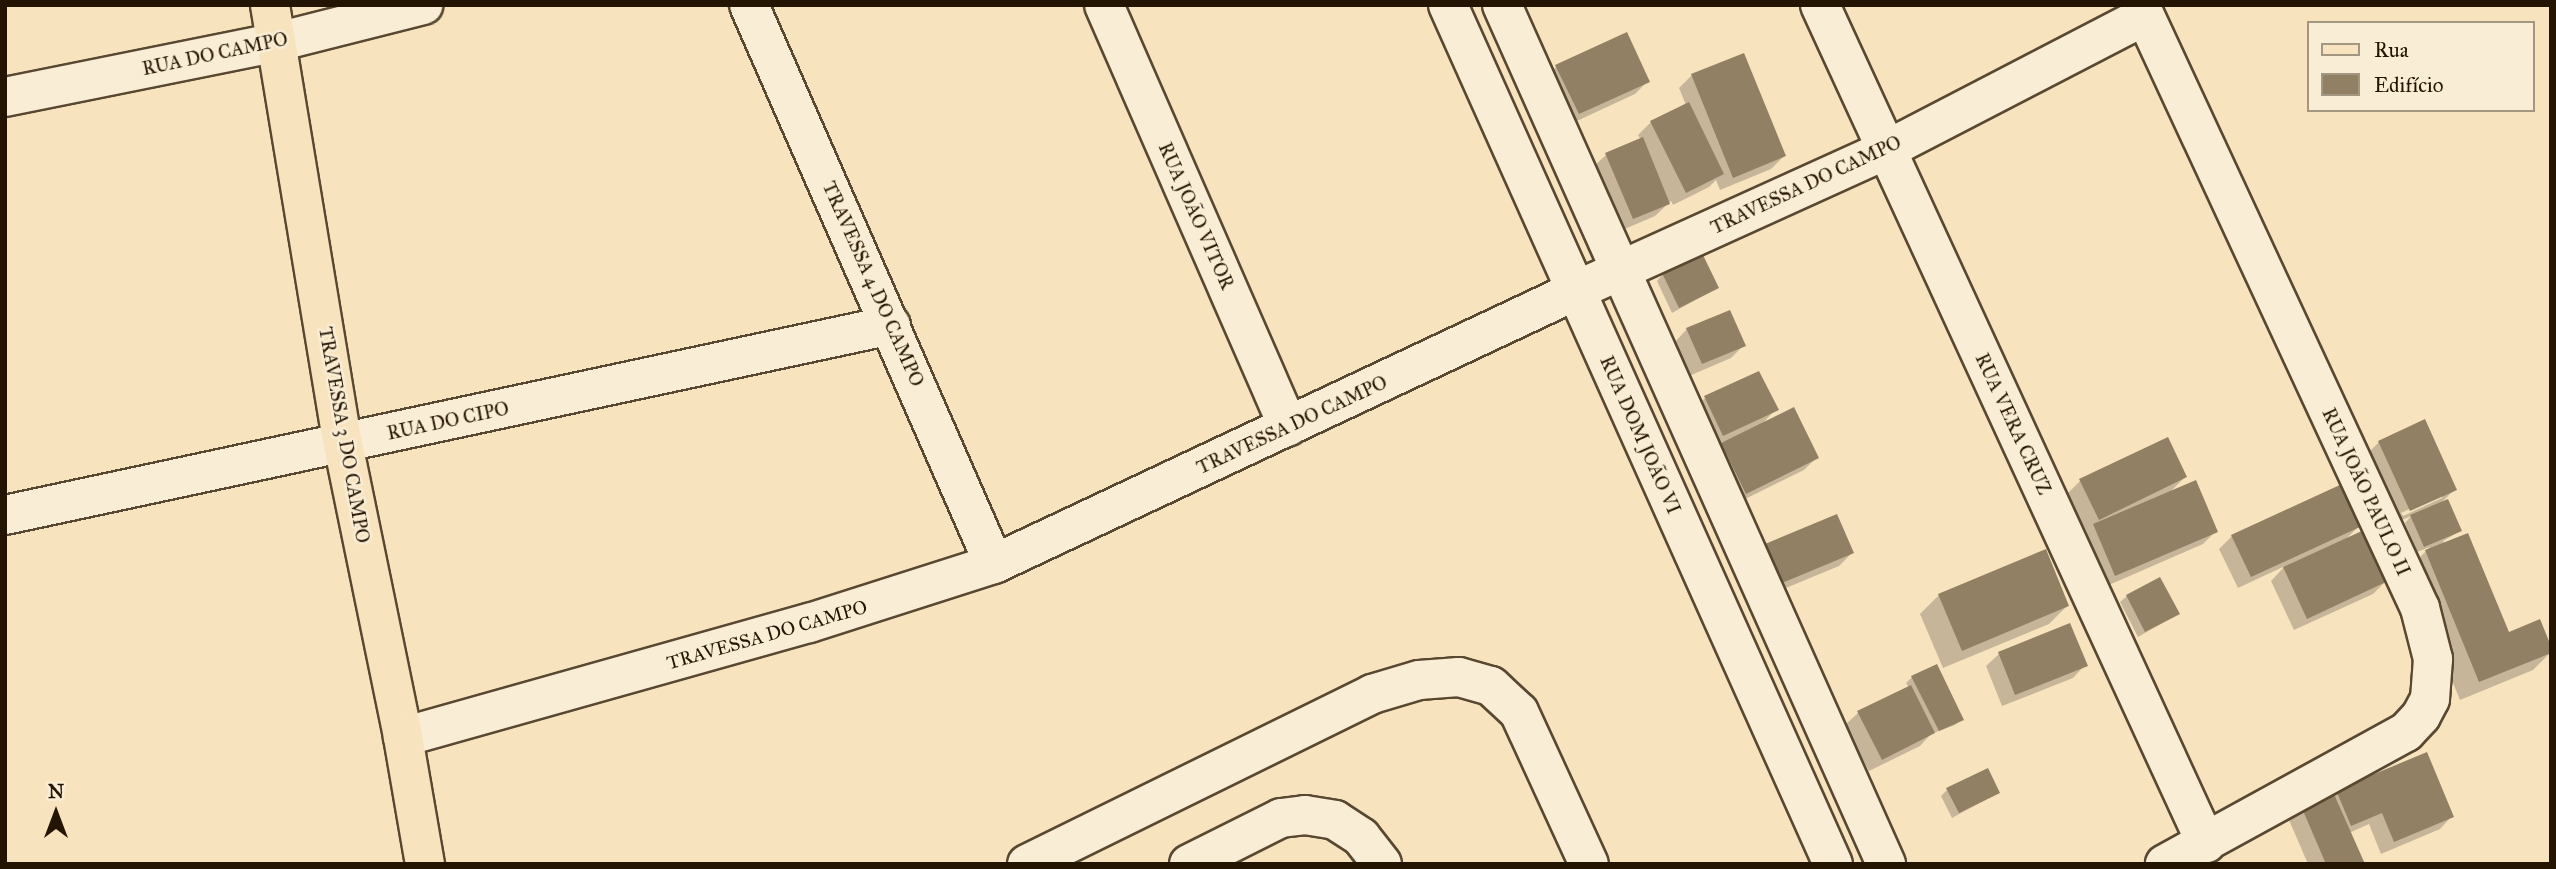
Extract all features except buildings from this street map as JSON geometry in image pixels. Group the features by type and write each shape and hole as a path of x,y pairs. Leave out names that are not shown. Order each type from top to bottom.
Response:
{"main road":[{"name":"TRAVESSA 3 DO CAMPO","path":"270,5 343,444 403,737 425,864"}],"street":[{"name":"RUA DO CAMPO","path":"5,97 277,42 423,5"},
{"name":"TRAVESSA 4 DO CAMPO","path":"749,5 994,564"},
{"name":"RUA JOÃO VITOR","path":"1104,5 1288,427"},
{"name":"RUA DOM JOÃO VI","path":"1448,5 1833,864"},
{"path":"1502,5 1886,864"},
{"name":"RUA VERA CRUZ","path":"1820,5 2206,843"},
{"name":"TRAVESSA DO CAMPO","path":"403,737 809,623 994,564 1620,270 1886,150 2142,10"},
{"name":"RUA JOÃO PAULO II","path":"2142,10 2420,608 2433,659 2430,699 2421,716 2406,732 2165,864"},
{"name":"RUA DO CIPO","path":"5,515 891,325"},
{"path":"1027,864 1372,694 1419,680 1459,677 1491,685 1519,712 1589,864"},
{"path":"1189,864 1281,818 1305,815 1335,820 1361,838 1382,864"}]}
